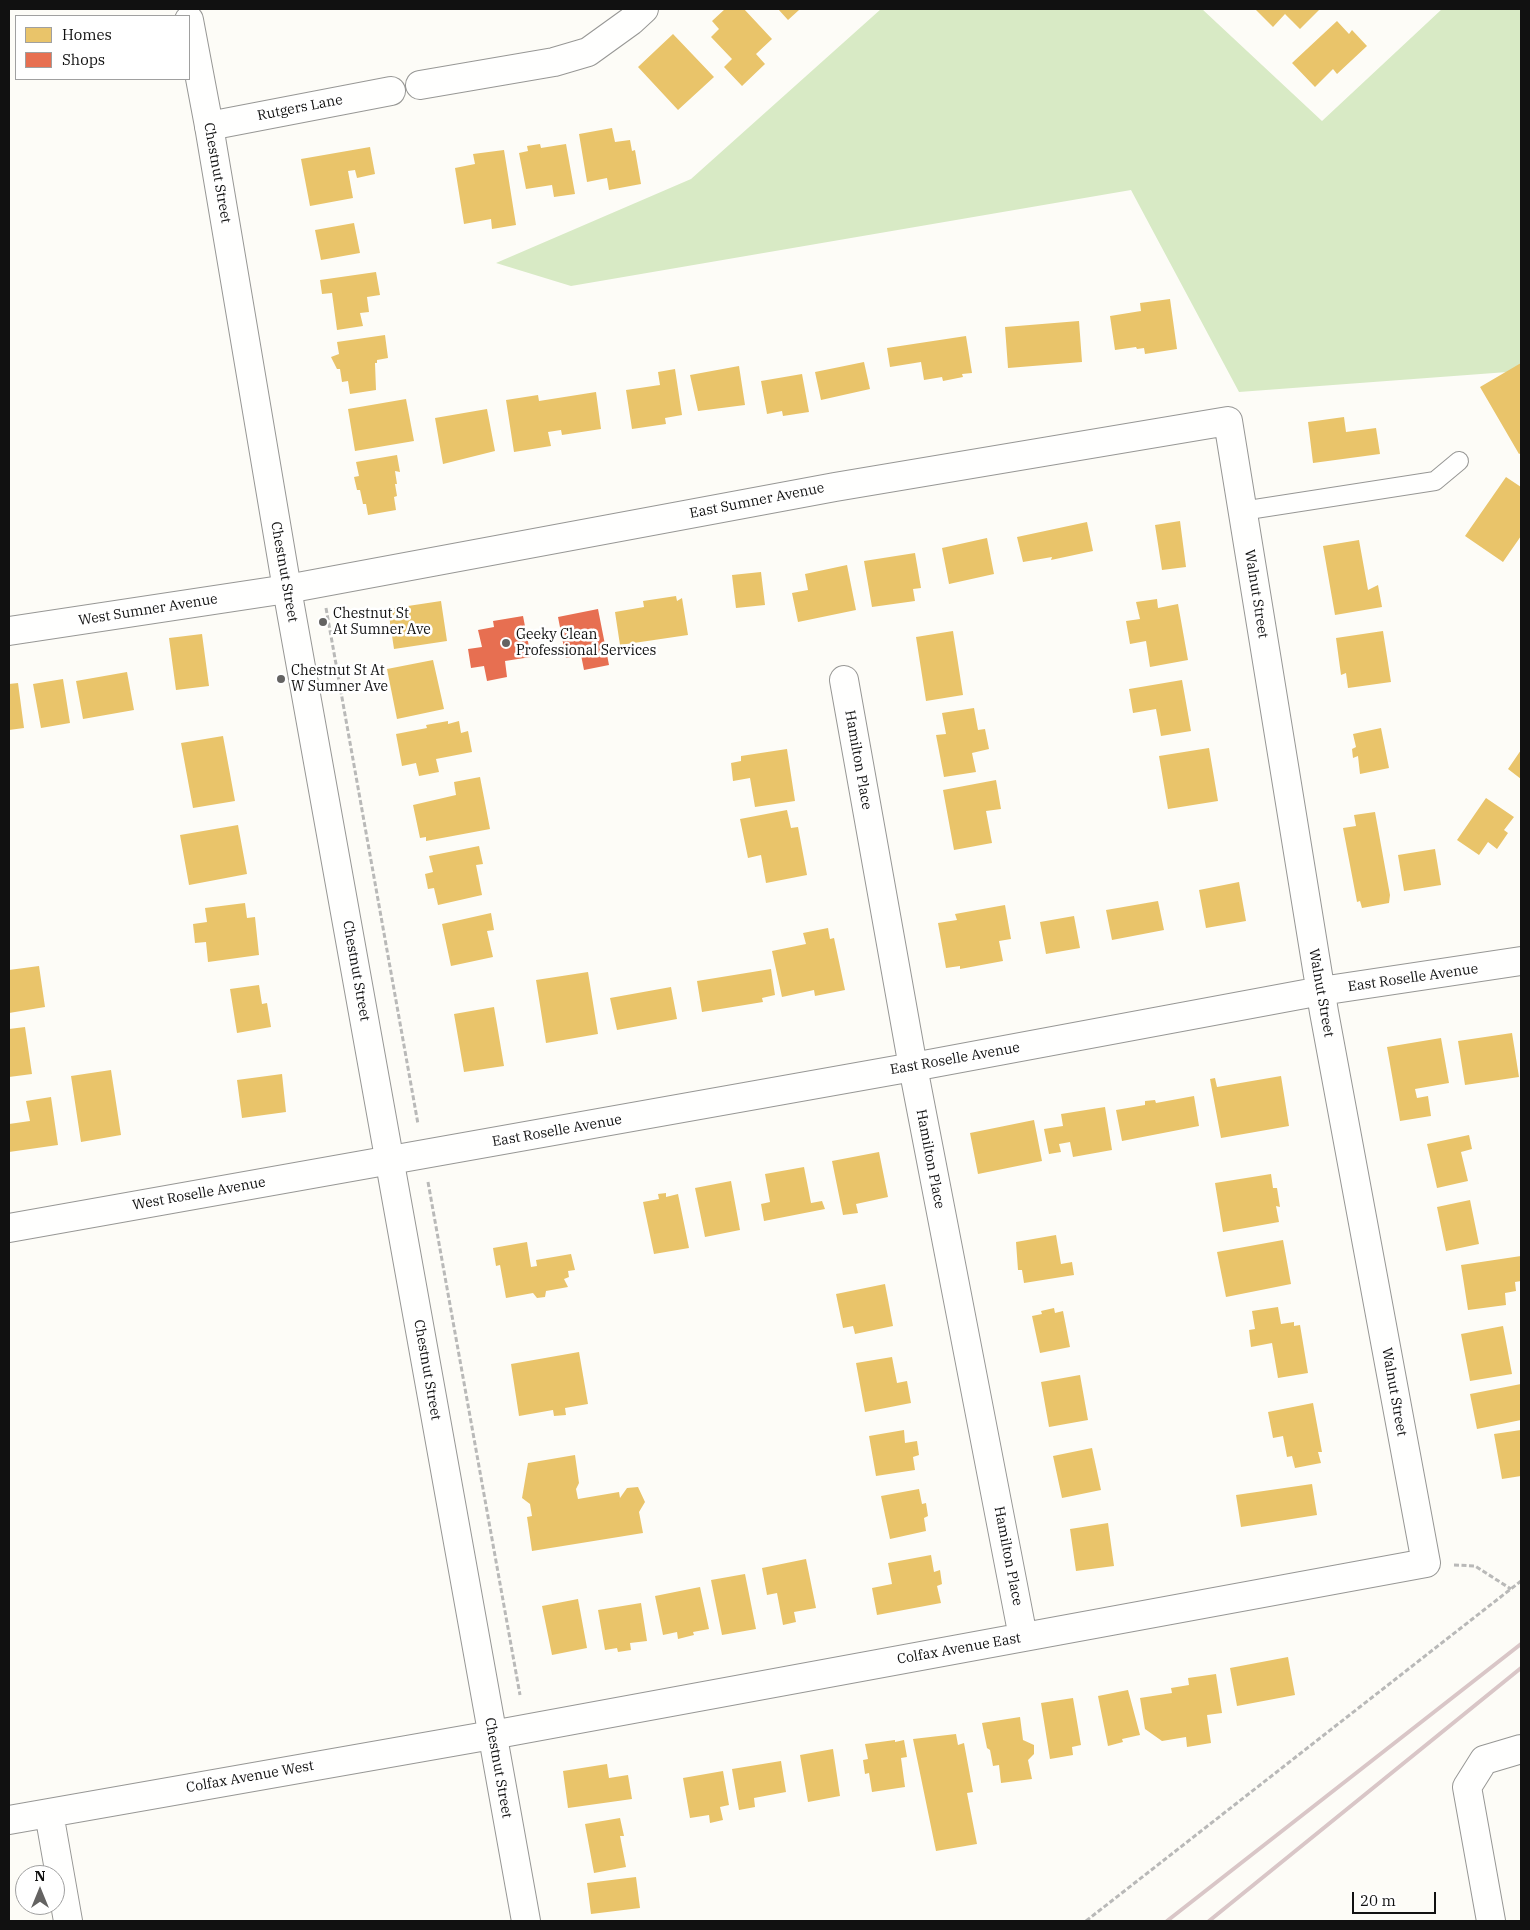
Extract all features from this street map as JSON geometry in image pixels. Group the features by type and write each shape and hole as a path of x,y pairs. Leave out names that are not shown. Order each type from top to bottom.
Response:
{"street":[{"path":"420,85 554,62 588,52 644,9"},
{"name":"Chestnut Street","path":"190,33 209,126 287,589 526,1921"},
{"name":"Rutgers Lane","path":"209,126 390,91"},
{"name":"East Sumner Avenue","path":"287,589 835,487 1228,422"},
{"name":"Walnut Street","path":"1228,422 1320,991 1426,1563"},
{"name":"West Sumner Avenue","path":"9,631 287,589"},
{"name":"Hamilton Place","path":"844,680 912,1067 1023,1637"},
{"path":"1512,962 1521,938"},
{"name":"East Roselle Avenue","path":"390,1160 912,1067 1320,991 1512,962"},
{"name":"West Roselle Avenue","path":"9,1228 390,1160"},
{"name":"Colfax Avenue East","path":"492,1734 1426,1563"},
{"name":"Colfax Avenue West","path":"9,1820 492,1734"},
{"path":"1491,1921 1467,1787 1484,1760 1521,1749"},
{"path":"50,1813 68,1921"}],"lane":[{"path":"1242,511 1435,482 1459,460"}],"path":[{"path":"324,599 418,1124"},
{"path":"428,1178 520,1696"},
{"path":"1426,1563 1475,1566 1511,1589"},
{"path":"1086,1921 1521,1581"}],"green space":[{"path":"881,9 1202,9 1322,121 1442,9 1521,9 1521,371 1239,392 1131,190 571,286 496,263 691,179"}],"building: Homes":[{"path":"725,9 744,9 772,39 756,54 765,64 742,86 724,67 732,59 711,37 719,29 712,21"},
{"path":"778,9 797,9 799,10 788,20"},
{"path":"1255,9 1320,9 1300,29 1285,14 1273,27"},
{"path":"1337,21 1349,34 1352,30 1367,46 1337,74 1333,69 1315,87 1292,63"},
{"path":"673,34 714,77 678,110 638,67"},
{"path":"612,128 615,142 630,140 632,151 635,150 641,184 609,190 607,178 587,182 579,134"},
{"path":"540,144 541,148 566,144 575,194 554,197 552,185 526,189 519,153 528,151 527,146"},
{"path":"370,147 375,174 357,178 355,170 348,171 353,198 310,206 301,159"},
{"path":"504,150 516,225 492,229 491,219 464,224 455,168 475,164 473,154"},
{"path":"354,223 360,253 321,260 315,230"},
{"path":"376,272 380,295 367,297 369,312 360,313 363,326 337,330 332,293 322,294 320,280"},
{"path":"1170,299 1177,349 1145,354 1144,348 1137,349 1136,347 1115,350 1110,316 1141,311 1140,303"},
{"path":"1079,321 1082,362 1008,368 1005,327"},
{"path":"385,335 388,358 377,360 377,363 375,363 376,390 350,394 348,381 342,382 340,369 337,369 331,357 339,354 337,342"},
{"path":"966,336 972,373 962,374 963,377 943,381 942,377 924,380 921,362 890,367 887,348"},
{"path":"864,362 870,389 821,400 815,372"},
{"path":"1521,363 1521,453 1519,454 1480,387"},
{"path":"739,366 745,405 698,411 690,375"},
{"path":"675,369 682,415 665,418 666,424 632,429 626,390 660,385 658,372"},
{"path":"802,374 809,412 783,416 782,411 767,414 761,381"},
{"path":"596,392 601,429 562,435 561,430 548,432 551,446 514,452 506,400 538,395 539,401"},
{"path":"406,399 414,441 355,451 348,409"},
{"path":"487,409 495,451 443,464 435,418"},
{"path":"1344,417 1346,432 1376,428 1380,454 1313,463 1308,422"},
{"path":"397,455 400,472 395,471 397,496 394,497 396,510 368,515 366,504 363,504 360,490 357,490 354,477 359,476 356,462"},
{"path":"1506,477 1521,487 1521,536 1503,562 1465,536"},
{"path":"1180,521 1186,567 1162,570 1155,525"},
{"path":"1087,522 1093,551 1051,560 1052,557 1023,562 1017,537"},
{"path":"987,538 994,574 949,584 942,548"},
{"path":"1359,540 1368,590 1378,585 1382,607 1335,615 1323,546"},
{"path":"915,553 921,588 913,589 915,601 872,607 864,561"},
{"path":"847,565 856,610 798,622 792,593 808,590 805,574"},
{"path":"761,572 765,605 736,608 732,575"},
{"path":"676,596 677,601 682,598 688,635 620,645 615,612 644,607 643,601"},
{"path":"1157,599 1158,608 1178,604 1188,660 1150,667 1146,641 1130,644 1126,621 1140,619 1136,602"},
{"path":"441,601 447,641 394,649 388,609"},
{"path":"953,631 963,695 926,701 916,637"},
{"path":"1383,631 1391,682 1348,688 1346,673 1341,675 1336,638"},
{"path":"202,634 209,686 176,690 169,638"},
{"path":"433,660 444,709 397,719 387,669"},
{"path":"127,672 134,710 83,719 76,681"},
{"path":"63,679 70,723 41,728 33,684"},
{"path":"1182,680 1191,731 1161,736 1156,709 1133,713 1129,689"},
{"path":"18,683 24,728 9,730 9,684"},
{"path":"974,708 978,730 985,729 989,749 972,753 976,772 944,777 936,735 946,734 942,713"},
{"path":"448,721 448,724 459,721 461,733 468,731 472,752 436,759 439,772 419,776 416,763 402,766 396,734 427,728 426,725"},
{"path":"1381,728 1389,768 1360,774 1358,756 1353,758 1352,749 1356,747 1353,734"},
{"path":"223,736 235,801 193,808 181,743"},
{"path":"1209,748 1218,801 1168,809 1159,756"},
{"path":"787,749 795,801 755,807 750,778 733,781 731,763 741,761 741,756"},
{"path":"1521,750 1521,779 1508,769"},
{"path":"480,777 490,829 426,841 426,837 420,838 413,805 456,795 454,782"},
{"path":"996,780 1001,809 986,811 992,843 954,850 943,790"},
{"path":"1486,798 1514,817 1504,830 1508,833 1497,849 1488,842 1479,855 1457,840"},
{"path":"787,810 791,828 798,827 807,875 766,883 761,855 748,858 740,819"},
{"path":"1375,812 1390,895 1389,903 1362,908 1360,901 1357,902 1343,828 1356,826 1354,815"},
{"path":"238,825 247,874 189,885 180,835"},
{"path":"479,846 483,864 476,865 482,895 438,905 434,888 428,889 425,874 433,872 429,856"},
{"path":"1435,849 1441,885 1404,891 1398,855"},
{"path":"1239,882 1246,921 1206,928 1199,890"},
{"path":"1158,901 1164,930 1112,940 1106,910"},
{"path":"245,903 247,918 255,917 259,955 208,962 206,942 195,943 193,924 207,922 205,908"},
{"path":"1005,905 1011,939 999,941 1003,961 960,969 960,966 946,968 938,923 957,920 955,914"},
{"path":"491,913 494,930 487,931 493,957 451,966 442,924"},
{"path":"1074,916 1080,948 1046,954 1040,922"},
{"path":"828,928 830,939 834,938 845,990 815,996 814,990 782,997 772,951 806,944 803,933"},
{"path":"39,966 45,1007 9,1013 9,970"},
{"path":"771,969 775,995 762,998 763,1002 702,1012 697,981"},
{"path":"588,972 598,1034 546,1043 536,980"},
{"path":"259,985 262,1004 267,1003 271,1027 237,1033 230,989"},
{"path":"671,987 677,1019 617,1030 610,998"},
{"path":"494,1007 504,1066 464,1072 454,1014"},
{"path":"25,1027 32,1074 9,1077 9,1029"},
{"path":"1512,1033 1519,1077 1465,1085 1458,1041"},
{"path":"1441,1038 1449,1083 1415,1089 1417,1098 1428,1096 1431,1116 1400,1121 1387,1047"},
{"path":"111,1070 121,1135 81,1142 71,1076"},
{"path":"282,1074 286,1112 242,1118 237,1080"},
{"path":"1281,1076 1289,1126 1221,1138 1210,1079 1215,1078 1217,1087"},
{"path":"1194,1096 1199,1126 1122,1141 1116,1110 1145,1105 1145,1101 1155,1100 1156,1103"},
{"path":"51,1097 58,1145 9,1152 9,1124 30,1121 26,1101"},
{"path":"1105,1107 1112,1150 1073,1157 1070,1142 1059,1144 1061,1152 1049,1154 1044,1129 1063,1126 1061,1114"},
{"path":"1034,1120 1042,1161 978,1174 970,1133"},
{"path":"1469,1135 1472,1149 1461,1152 1468,1181 1437,1188 1427,1144"},
{"path":"879,1152 888,1197 856,1204 858,1213 843,1215 832,1161"},
{"path":"804,1167 811,1203 822,1201 825,1209 764,1221 761,1204 770,1202 765,1174"},
{"path":"1271,1174 1273,1188 1277,1188 1280,1207 1276,1206 1279,1222 1223,1232 1215,1183"},
{"path":"731,1181 740,1230 705,1237 695,1188"},
{"path":"666,1193 666,1197 678,1194 689,1248 654,1254 643,1202 659,1199 658,1194"},
{"path":"1470,1200 1479,1244 1446,1251 1437,1207"},
{"path":"1056,1235 1061,1264 1072,1262 1074,1275 1024,1283 1022,1270 1018,1270 1016,1242"},
{"path":"1283,1240 1291,1284 1226,1297 1217,1252"},
{"path":"527,1242 531,1267 537,1266 536,1260 571,1254 575,1270 568,1271 569,1277 564,1279 568,1287 546,1291 545,1297 537,1298 533,1293 506,1298 500,1265 496,1266 493,1248"},
{"path":"1521,1256 1521,1281 1515,1282 1516,1291 1505,1293 1506,1305 1468,1310 1461,1265"},
{"path":"885,1284 893,1326 855,1334 853,1326 843,1328 836,1294"},
{"path":"1278,1307 1281,1324 1294,1322 1294,1326 1300,1325 1308,1373 1278,1378 1272,1343 1251,1347 1249,1330 1255,1329 1252,1311"},
{"path":"1054,1308 1055,1313 1063,1311 1070,1347 1040,1353 1032,1316 1042,1314 1041,1311"},
{"path":"1503,1326 1512,1374 1470,1381 1461,1334"},
{"path":"579,1352 588,1404 565,1408 566,1415 554,1416 553,1410 519,1416 511,1364"},
{"path":"892,1357 897,1383 907,1381 911,1403 865,1412 856,1363"},
{"path":"1080,1375 1088,1420 1049,1427 1041,1382"},
{"path":"1521,1384 1521,1420 1477,1429 1470,1394"},
{"path":"1313,1403 1322,1452 1318,1452 1321,1463 1295,1468 1292,1456 1287,1457 1283,1436 1273,1438 1268,1412"},
{"path":"904,1430 905,1443 917,1441 919,1455 913,1457 915,1470 876,1476 869,1436"},
{"path":"1521,1430 1521,1476 1502,1479 1494,1434"},
{"path":"1092,1448 1101,1490 1062,1498 1053,1456"},
{"path":"575,1455 579,1483 576,1489 578,1499 619,1492 620,1498 627,1488 638,1487 645,1502 639,1512 643,1533 532,1551 527,1517 532,1516 530,1504 522,1498 528,1463"},
{"path":"1312,1484 1317,1515 1241,1527 1236,1495"},
{"path":"919,1489 922,1504 926,1503 928,1516 924,1518 926,1531 890,1539 881,1496"},
{"path":"1108,1523 1114,1566 1076,1571 1070,1529"},
{"path":"931,1555 934,1572 940,1570 942,1584 937,1586 941,1603 877,1615 872,1588 892,1584 888,1563"},
{"path":"806,1559 816,1608 794,1612 796,1622 783,1625 777,1593 767,1595 762,1568"},
{"path":"745,1574 756,1629 722,1635 711,1580"},
{"path":"700,1587 709,1629 693,1632 694,1635 678,1639 677,1632 663,1635 655,1596"},
{"path":"578,1599 587,1648 552,1655 542,1606"},
{"path":"641,1603 647,1641 630,1643 631,1650 618,1652 617,1648 605,1650 598,1610"},
{"path":"1288,1657 1295,1695 1237,1706 1230,1668"},
{"path":"1216,1674 1222,1713 1207,1715 1211,1743 1187,1747 1186,1737 1162,1741 1145,1729 1140,1698 1172,1693 1171,1688 1189,1685 1188,1678"},
{"path":"1128,1690 1140,1735 1122,1739 1123,1742 1108,1746 1098,1696"},
{"path":"1073,1698 1081,1745 1072,1747 1073,1755 1050,1759 1041,1703"},
{"path":"1020,1717 1023,1740 1034,1745 1034,1754 1028,1760 1032,1779 1001,1783 999,1765 993,1766 982,1723"},
{"path":"956,1734 958,1745 964,1743 973,1792 967,1793 977,1844 936,1851 913,1739"},
{"path":"895,1740 895,1742 904,1740 907,1757 901,1758 905,1787 872,1792 869,1773 865,1774 863,1760 868,1759 865,1744"},
{"path":"833,1749 840,1796 808,1802 800,1755"},
{"path":"781,1761 786,1792 754,1798 755,1807 739,1810 732,1769"},
{"path":"607,1764 609,1778 628,1775 632,1799 568,1808 563,1771"},
{"path":"723,1771 729,1805 720,1807 723,1820 710,1823 709,1815 690,1818 683,1778"},
{"path":"620,1818 624,1836 620,1836 626,1867 594,1873 585,1824"},
{"path":"636,1877 640,1908 591,1914 587,1883"}],"building: Shops":[{"path":"598,609 609,665 584,670 581,655 566,658 558,617"},
{"path":"523,616 531,657 505,661 507,677 487,681 484,666 471,668 468,649 482,647 478,630 494,627 493,621"}],"railway":[{"path":"1167,1921 1521,1644"},
{"path":"1209,1921 1521,1668"}],"place":[{"name":"Chestnut St At Sumner Ave","path":"323,622"},
{"name":"Geeky Clean Professional Services","path":"506,643"},
{"name":"Chestnut St At W Sumner Ave","path":"281,679"}]}
